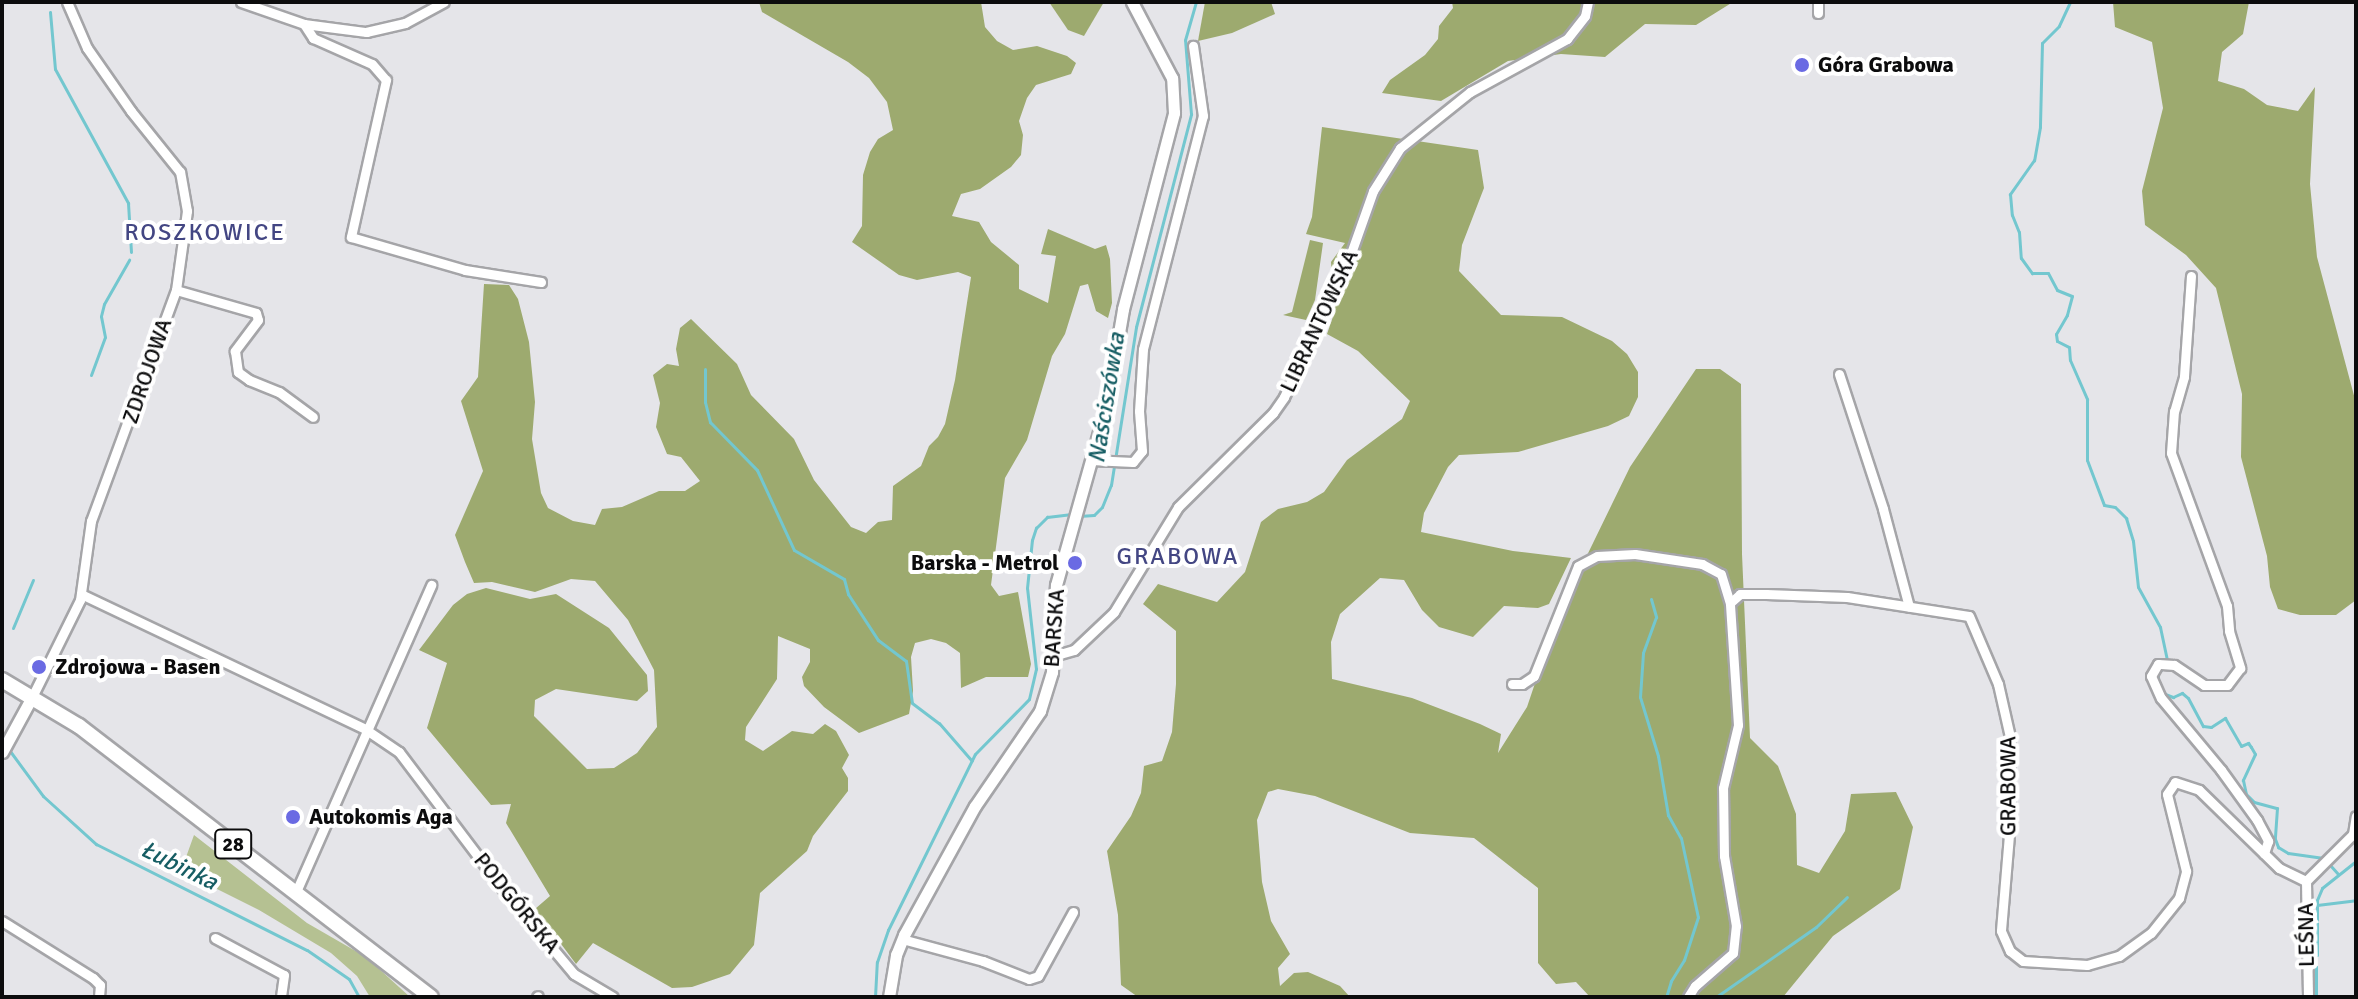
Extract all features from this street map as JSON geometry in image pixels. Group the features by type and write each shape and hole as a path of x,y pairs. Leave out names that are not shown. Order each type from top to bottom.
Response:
{"main road":[{"name":"28","path":"2,680 79,726 431,997"}],"street":[{"name":"ZDROJOWA","path":"2,752 81,594 91,521 176,290 187,211 180,172 131,111 87,48 67,2"},
{"path":"241,2 326,30 385,29 405,23 444,2"},
{"name":"BARSKA","path":"889,997 902,939 975,806 1040,711 1053,656 1056,585 1111,388 1123,309 1174,113 1172,78 1132,2"},
{"name":"LIBRANTOWSKA","path":"1053,656 1074,650 1114,612 1178,507 1273,413 1284,397 1350,256 1373,191 1400,148 1470,92 1567,39 1585,16 1588,2"},
{"path":"304,24 313,38 372,64 386,80 351,237 465,270 541,282"},
{"path":"1091,460 1133,462 1142,451 1139,411 1143,349 1203,116 1193,46"},
{"path":"2191,276 2184,377 2174,411 2171,453 2227,606 2229,631 2240,668 2227,685 2204,685 2174,665 2158,664 2151,676 2161,698 2221,770 2257,820 2268,841 2264,853"},
{"path":"176,290 256,313 258,320 235,351 238,372 279,392 313,417"},
{"path":"1839,374 1883,509 1909,607"},
{"path":"1512,684 1522,684 1534,676 1578,566 1597,556 1635,554 1702,564 1721,574 1730,603 1738,725 1723,788 1724,856 1736,926 1733,953 1695,986 1688,997"},
{"path":"295,894 431,585"},
{"name":"PODGÓRSKA","path":"81,594 365,729 399,752 502,888 574,974 613,997"},
{"name":"GRABOWA","path":"1730,603 1740,594 1847,597 1969,616 1998,684 2010,737 2010,823 2001,931 2010,951 2023,961 2087,965 2119,956 2151,933 2179,898 2186,871 2167,794 2175,782 2199,790 2279,868 2302,879"},
{"path":"2302,879 2353,834 2356,816"},
{"name":"LEŚNA","path":"2302,879 2308,997"},
{"path":"902,939 983,961 1029,979 1038,976 1073,912"},
{"path":"2,921 93,978 100,985 99,997"},
{"path":"215,938 284,975 281,997"}],"green space":[{"path":"759,2 981,2 985,27 997,41 1013,50 1037,46 1067,56 1076,63 1071,74 1036,85 1027,98 1019,121 1023,135 1021,155 1011,167 980,189 961,194 952,216 979,222 991,242 1019,265 1019,289 1048,303 1056,256 1041,254 1048,229 1095,249 1106,245 1110,259 1112,303 1108,318 1096,311 1088,284 1080,286 1065,334 1052,356 1027,440 1005,478 991,585 999,596 1018,592 1031,664 1028,677 986,677 961,688 960,653 946,643 931,639 915,643 911,657 913,691 909,714 859,733 824,707 804,686 802,677 810,662 810,649 778,636 777,679 746,727 745,740 763,751 792,731 813,734 825,724 836,731 849,755 842,768 848,778 848,791 813,836 807,851 760,893 754,945 730,974 692,987 672,988 593,943 576,964 535,909 550,896 506,823 511,804 491,805 427,728 447,663 419,650 453,605 467,594 486,588 530,599 556,594 609,628 647,675 648,691 637,701 556,689 535,700 534,716 587,769 614,768 637,753 657,727 654,670 628,620 595,581 571,579 535,592 492,582 474,583 465,562 455,535 483,471 461,401 478,377 484,284 509,285 518,299 529,342 535,402 532,439 541,493 548,508 573,521 595,525 602,509 622,507 659,491 685,491 700,481 681,457 667,454 656,427 660,403 653,375 667,364 679,366 676,349 680,328 691,319 737,364 751,395 794,439 814,480 851,527 866,533 878,522 892,520 893,486 921,466 929,446 945,424 971,277 958,272 917,280 899,275 852,242 862,226 863,175 870,152 878,139 893,130 887,102 869,78 848,62 762,12"},
{"path":"1049,2 1104,2 1084,36 1068,30"},
{"path":"1205,2 1271,2 1275,14 1232,33 1198,41"},
{"path":"1452,2 1733,2 1696,25 1645,24 1605,57 1561,54 1508,61 1441,101 1382,93 1390,80 1425,55 1438,39 1439,26 1453,8"},
{"path":"2113,2 2249,2 2243,34 2222,52 2218,81 2244,89 2267,105 2298,111 2315,87 2310,184 2317,257 2356,403 2356,600 2336,615 2300,615 2278,609 2270,587 2267,556 2241,457 2242,394 2216,288 2186,255 2145,225 2142,191 2163,108 2152,42 2115,27"},
{"path":"1322,127 1478,150 1484,188 1462,245 1459,271 1501,315 1562,317 1612,341 1627,354 1638,372 1638,397 1629,416 1608,426 1518,452 1459,455 1448,467 1424,513 1421,532 1513,551 1571,558 1549,604 1538,608 1504,606 1473,637 1439,627 1422,610 1404,580 1380,578 1340,614 1331,642 1332,679 1412,698 1480,724 1501,734 1498,753 1527,707 1558,615 1630,467 1696,369 1720,369 1741,384 1742,554 1750,738 1778,766 1796,814 1797,865 1819,873 1845,831 1851,794 1896,792 1913,827 1900,889 1833,936 1783,997 1590,997 1576,982 1556,984 1538,963 1538,888 1474,838 1410,833 1315,796 1278,789 1268,792 1257,820 1262,882 1271,921 1290,954 1278,968 1280,986 1294,973 1308,972 1340,986 1350,997 1138,997 1121,985 1118,915 1107,851 1131,816 1141,793 1144,766 1162,761 1172,732 1176,684 1176,631 1143,604 1158,584 1217,602 1245,572 1261,522 1278,509 1307,502 1324,492 1347,460 1402,419 1410,401 1358,351 1327,334 1335,311 1331,262 1345,243 1306,234 1312,217"},
{"path":"1310,240 1323,243 1315,300 1306,320 1283,315 1292,312"},
{"path":"194,835 307,923 366,957 410,997 370,997 357,976 331,953 259,910 181,871"}],"waterway":[{"name":"Naściszówka","path":"1079,516 1094,515 1102,507 1111,485 1136,327 1191,114 1185,40 1196,2"},
{"path":"2070,2 2059,26 2042,43 2040,127 2034,160 2010,194 2012,215 2019,232 2021,258 2032,273 2048,273 2057,290 2072,296 2067,315 2056,334 2057,341 2069,347 2070,360 2087,399 2087,460 2104,505 2115,507 2126,518 2133,541 2138,587 2160,627 2167,661"},
{"path":"50,12 55,69 128,203 131,252"},
{"path":"91,375 105,337 101,316 104,304 129,260"},
{"path":"705,369 705,402 710,422 757,470 794,550 844,579 848,594 878,640 906,661 912,703 939,723 972,761"},
{"name":"Naściszówka","path":"875,997 877,962 888,930 975,754 1029,699 1036,669 1027,588 1032,540 1036,528 1047,517 1072,514"},
{"path":"13,628 33,580"},
{"path":"1651,599 1656,617 1643,653 1640,697 1658,756 1668,815 1681,838 1698,917 1684,960 1671,981 1666,997"},
{"path":"2163,668 2158,673 2158,682 2165,694 2173,697 2182,693 2188,698 2203,726 2211,727 2225,718 2241,746 2248,743 2251,747 2255,754 2243,780 2246,794 2254,802 2277,808 2275,839 2278,847 2288,853 2322,858"},
{"name":"Łubinka","path":"7,747 43,796 96,844 307,950 349,979 359,997"},
{"path":"2317,955 2317,900 2322,888 2356,861"},
{"path":"2330,865 2338,874"},
{"path":"1716,997 1816,927 1847,897"},
{"path":"2317,905 2356,900"},
{"path":"2316,966 2316,997"}],"place":[{"name":"Góra Grabowa","path":"1802,65"},
{"name":"Barska - Metrol","path":"1075,563"},
{"name":"Zdrojowa - Basen","path":"39,667"},
{"name":"Autokomis Aga","path":"293,817"}],"district":[{"name":"ROSZKOWICE","path":"205,233"},
{"name":"GRABOWA","path":"1178,557"}]}
